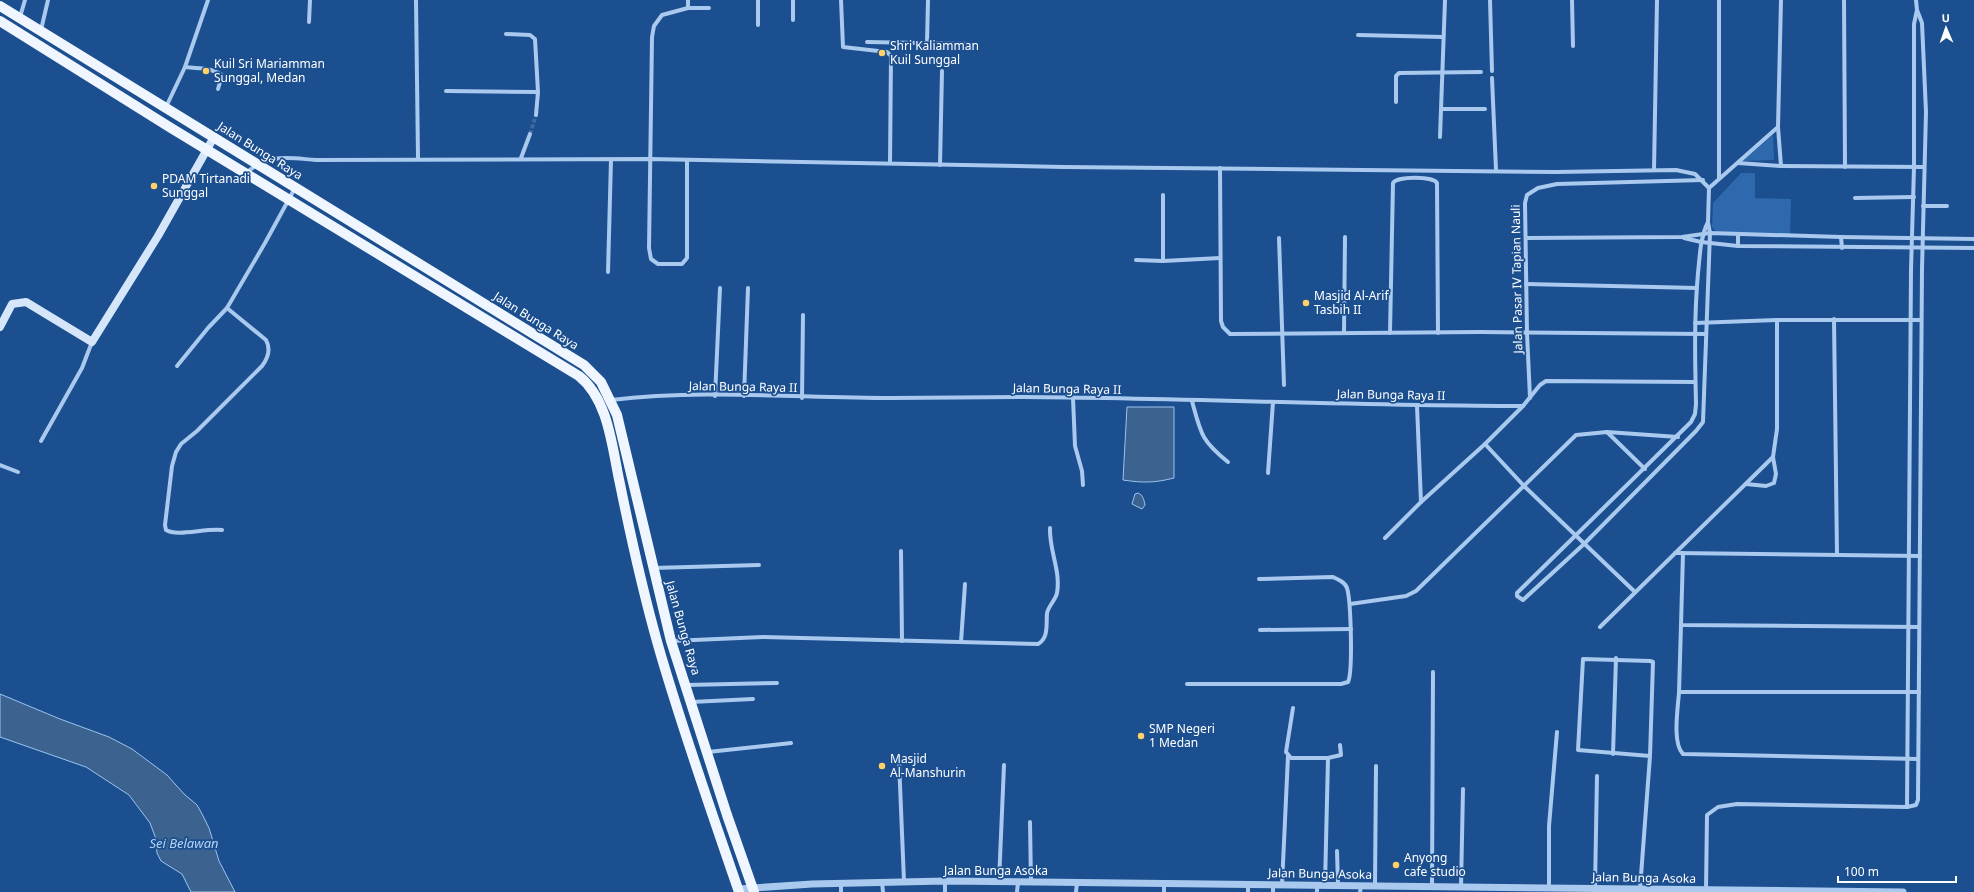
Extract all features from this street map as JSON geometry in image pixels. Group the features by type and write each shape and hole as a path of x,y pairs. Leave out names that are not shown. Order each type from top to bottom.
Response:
{"main road":[{"name":"Jalan Bunga Raya","path":"0,6 584,365 601,382 611,400 616,415 671,641 727,815 753,890"},
{"name":"Jalan Bunga Raya","path":"0,21 207,150 579,376 592,389 598,399 611,442 658,644 674,699 738,890"},
{"path":"0,327 12,304 26,302 92,342 158,236 214,137"},
{"path":"418,278 424,267"},
{"path":"637,558 650,555"}],"street":[{"path":"20,18 25,0"},
{"path":"41,31 48,0"},
{"path":"166,107 185,67 208,0"},
{"path":"309,22 310,0"},
{"path":"416,0 418,158"},
{"path":"688,0 688,8"},
{"path":"758,0 758,26"},
{"path":"793,20 794,0"},
{"path":"841,0 843,47 887,52 892,56 890,163"},
{"path":"927,44 928,0"},
{"path":"1440,137 1444,74 1443,37 1445,0"},
{"path":"1490,0 1492,71"},
{"path":"1572,0 1573,46"},
{"path":"1654,170 1657,0"},
{"path":"1719,0 1719,178"},
{"path":"1781,0 1778,127 1781,166"},
{"path":"1844,0 1845,167"},
{"path":"1706,890 1707,815 1718,807 1737,804 1907,807 1916,805 1918,800 1921,320 1926,112 1922,23 1917,10 1916,0"},
{"path":"687,160 687,258 682,264 658,264 653,262 649,254 652,37 654,26 662,15 688,8 709,8"},
{"path":"1907,807 1911,320 1914,197 1914,24 1917,10"},
{"path":"506,34 530,35 535,39 538,92 536,115"},
{"path":"1358,35 1443,37"},
{"path":"867,42 972,44"},
{"path":"185,67 201,68 219,73 222,75 222,79 218,88"},
{"path":"940,165 942,71"},
{"path":"1396,102 1398,74 1481,72"},
{"path":"1492,78 1496,170"},
{"path":"446,91 538,92"},
{"path":"1442,109 1485,109"},
{"path":"1709,188 1778,127"},
{"path":"521,158 530,134"},
{"path":"245,173 257,163 279,157 316,160 418,158 650,159 940,165 1496,170 1556,172 1654,170 1690,172 1703,180 1709,188 1708,222 1710,233 1702,422 1696,431 1584,544 1525,599 1519,599 1517,593 1678,437 1691,422 1695,414 1694,334 1696,288 1702,233 1708,222"},
{"path":"608,272 611,160"},
{"path":"1738,163 1781,166 1924,168"},
{"path":"1220,168 1221,322 1223,327 1230,334 1283,332 1706,334"},
{"path":"1390,332 1393,183 1398,179 1431,179 1437,183 1438,333"},
{"name":"Jalan Pasar IV Tapian Nauli","path":"1530,398 1526,284 1527,238 1525,203 1527,195 1538,188 1557,184 1703,180"},
{"path":"176,366 227,308 295,188"},
{"path":"1163,195 1163,261"},
{"path":"1855,198 1914,197"},
{"path":"1923,206 1947,206"},
{"path":"1527,238 1682,237 1702,233 1841,237 1974,238"},
{"path":"1738,235 1738,246"},
{"path":"1344,332 1345,237"},
{"path":"1682,237 1701,242 1738,246 1974,248"},
{"path":"1841,237 1842,248"},
{"path":"1279,238 1284,385"},
{"path":"1136,260 1163,261 1220,258"},
{"path":"1526,284 1696,288"},
{"path":"715,396 720,288"},
{"path":"744,396 748,288"},
{"path":"222,530 210,528 172,534 166,530 165,525 172,466 176,452 181,444 197,431 262,366 268,358 269,345 266,340 227,308"},
{"path":"802,398 803,315"},
{"path":"1695,322 1834,319 1921,320"},
{"path":"1834,319 1837,554"},
{"path":"1746,484 1766,486 1774,483 1776,474 1773,457 1777,429 1777,320"},
{"path":"41,441 82,368 92,342"},
{"path":"1385,538 1421,502 1485,444 1523,406 1540,385 1546,381 1695,382"},
{"name":"Jalan Bunga Raya II","path":"611,400 715,396 802,398 1073,398 1417,406 1523,406"},
{"path":"1073,398 1075,446 1082,471 1083,485"},
{"path":"1192,401 1198,423 1206,443 1228,462"},
{"path":"1268,473 1273,402"},
{"path":"1417,406 1421,502"},
{"path":"1350,604 1412,594 1525,487 1576,436 1607,432 1678,437"},
{"path":"1607,432 1645,469"},
{"path":"1485,444 1525,487 1635,592"},
{"path":"1600,627 1773,457"},
{"path":"0,465 18,472"},
{"path":"671,641 763,637 1038,644 1044,640 1048,610 1054,602 1057,588 1056,561 1050,539 1050,528"},
{"path":"901,551 902,641"},
{"path":"1675,553 1920,556"},
{"path":"1682,553 1677,734 1679,750 1683,754 1918,759"},
{"path":"653,568 759,565"},
{"path":"1187,684 1346,683 1349,680 1351,629 1350,604 1347,587 1342,581 1333,577 1259,579"},
{"path":"961,642 965,584"},
{"path":"1681,625 1920,627"},
{"path":"1260,630 1351,629"},
{"path":"1640,889 1650,756 1653,662 1616,658 1585,657 1582,661 1578,748 1580,751 1650,756"},
{"path":"1613,754 1616,658"},
{"path":"1432,886 1433,672"},
{"path":"686,685 778,683"},
{"path":"1679,692 1919,692"},
{"path":"691,702 753,699"},
{"path":"1282,885 1288,756 1286,752 1293,708"},
{"path":"1550,888 1549,826 1557,732"},
{"path":"707,752 791,743"},
{"path":"1288,756 1291,758 1328,758 1341,755 1340,745"},
{"path":"1320,888 1328,758"},
{"path":"899,761 904,882"},
{"path":"999,882 1004,765"},
{"path":"1374,886 1376,766"},
{"path":"1595,888 1597,776"},
{"path":"1463,789 1463,889"},
{"path":"1030,822 1031,882"},
{"path":"1337,851 1338,886"},
{"path":"945,881 945,892"},
{"name":"Jalan Bunga Asoka","path":"738,890 841,883 945,881 1164,884 1248,888 1273,888 1282,885 1320,888 1338,886 1360,889 1374,886 1416,889 1432,886 1463,889 1550,888 1577,890 1595,888 1618,890 1903,892"},
{"path":"882,882 883,892"},
{"path":"1017,892 1018,882"},
{"path":"1076,892 1077,882"},
{"path":"841,883 841,892"},
{"path":"1164,884 1164,892"}],"shaded area":[{"path":"1773,135 1774,160 1742,161"},
{"path":"1741,173 1755,173 1755,198 1791,199 1790,234 1718,233 1712,227 1713,203"}],"water":[{"path":"1127,407 1174,407 1174,478 1148,482 1123,480"},
{"path":"1138,493 1142,496 1145,505 1142,509 1132,504 1135,494"},
{"name":"Sei Belawan","path":"0,694 60,719 109,737 132,749 167,775 184,794 197,805 209,828 219,861 235,892 191,892 182,874 161,861 157,853 156,839 150,823 129,795 86,767 0,737"}],"tunnel":[{"path":"530,134 536,115"}],"place":[{"name":"Shri Kaliamman Kuil Sunggal","path":"882,53"},
{"name":"Kuil Sri Mariamman Sunggal, Medan","path":"206,71"},
{"name":"PDAM Tirtanadi Sunggal","path":"154,186"},
{"name":"Masjid Al-Arif Tasbih II","path":"1306,303"},
{"name":"SMP Negeri 1 Medan","path":"1141,736"},
{"name":"Masjid Al-Manshurin","path":"882,766"},
{"name":"Anyong cafe studio","path":"1396,865"}]}
